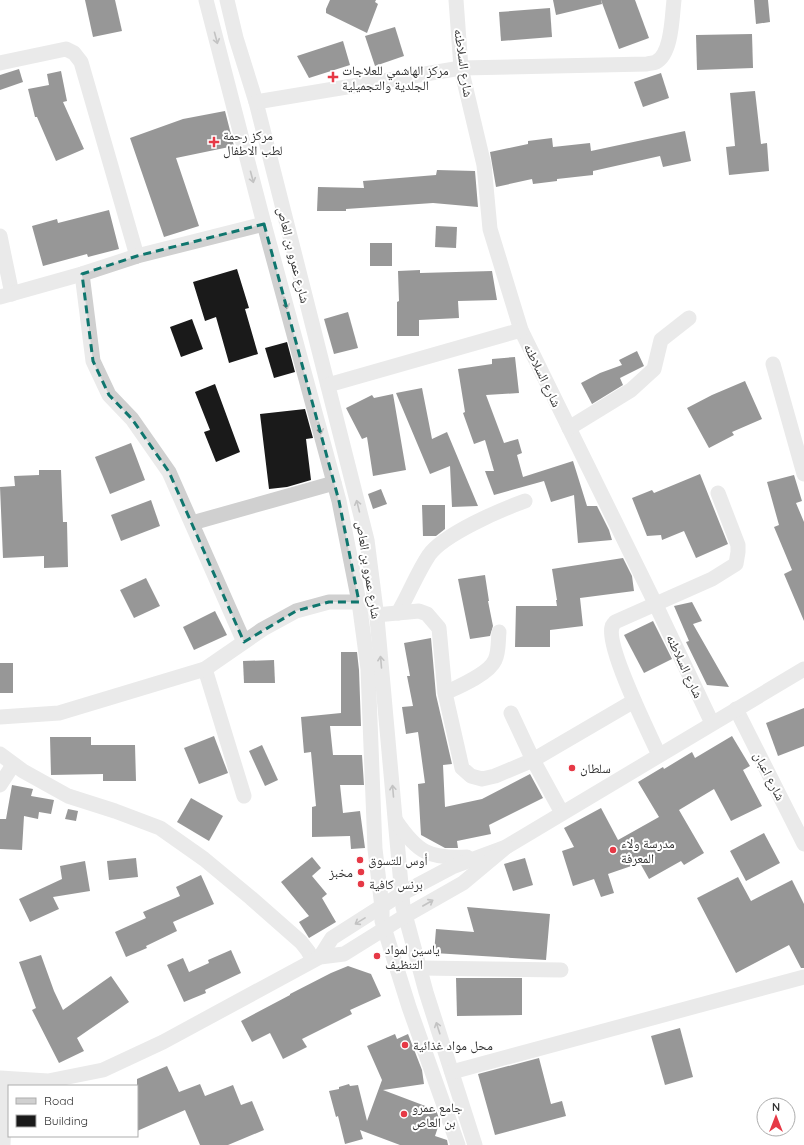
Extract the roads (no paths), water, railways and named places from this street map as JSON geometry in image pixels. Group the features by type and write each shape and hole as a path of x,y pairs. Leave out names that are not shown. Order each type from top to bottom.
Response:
{"street":[{"path":"206,0 264,224 339,501 360,602 368,669 375,849 382,907 382,921 458,1145"},
{"name":"شارع عمرو بن العاص","path":"227,0 236,38 256,102 367,540 376,615 401,894 405,916 420,968 475,1145"},
{"name":"شارع السلاطنه","path":"456,0 461,68 484,165 490,229 521,330 712,723"},
{"path":"256,102 461,68 647,64 656,62 663,57 668,46 674,0"},
{"path":"0,63 66,49 74,53 81,62 137,256"},
{"path":"0,236 6,296 137,256 264,224"},
{"path":"82,274 93,361 109,395 132,419 169,472 244,642"},
{"path":"569,428 631,390 654,370 661,340 689,318"},
{"path":"328,385 521,330"},
{"path":"773,364 804,474"},
{"path":"192,523 334,483"},
{"path":"659,755 634,701 615,649 612,638 612,627 615,622 712,579 736,564 738,545 718,492"},
{"path":"398,613 430,554 438,546 452,535 525,500"},
{"path":"0,717 59,713 205,669 263,629 296,611 329,602 360,602"},
{"path":"376,615 419,611 427,614 439,628 445,693 462,768 471,776 482,779 495,776 533,760 634,701"},
{"path":"445,693 482,673 494,662 499,632"},
{"path":"205,669 244,796"},
{"path":"316,958 332,938 401,894 452,867 506,847 804,669"},
{"name":"شارع اعبان","path":"736,709 804,844"},
{"path":"511,713 533,760 562,813"},
{"path":"0,754 23,771 68,796 115,811 160,828 204,859 251,898 301,942 316,958"},
{"path":"0,785 13,764"},
{"path":"395,819 406,837 419,848 435,856 448,858 482,857"},
{"path":"3,1145 3,1078 48,1081 103,1070 163,1042 316,958 344,954 405,916 463,883 506,847"},
{"path":"420,968 561,970"},
{"path":"452,1072 804,977"}],"place":[{"name":"مركز الهاشمي للعلاجات الجلدية والتجميلية","path":"333,77"},
{"name":"مركز رحمة لطب الاطفال","path":"214,142"},
{"name":"سلطان","path":"572,768"},
{"name":"مدرسة ولاء المعرفة","path":"613,850"},
{"name":"أوس للتسوق","path":"360,860"},
{"name":"مخبز","path":"361,872"},
{"name":"برنس كافية","path":"361,884"},
{"name":"ياسين لمواد التنظيف","path":"377,956"},
{"name":"محل مواد غذائية","path":"405,1045"},
{"name":"جامع عمرو بن العاص","path":"404,1114"}]}
